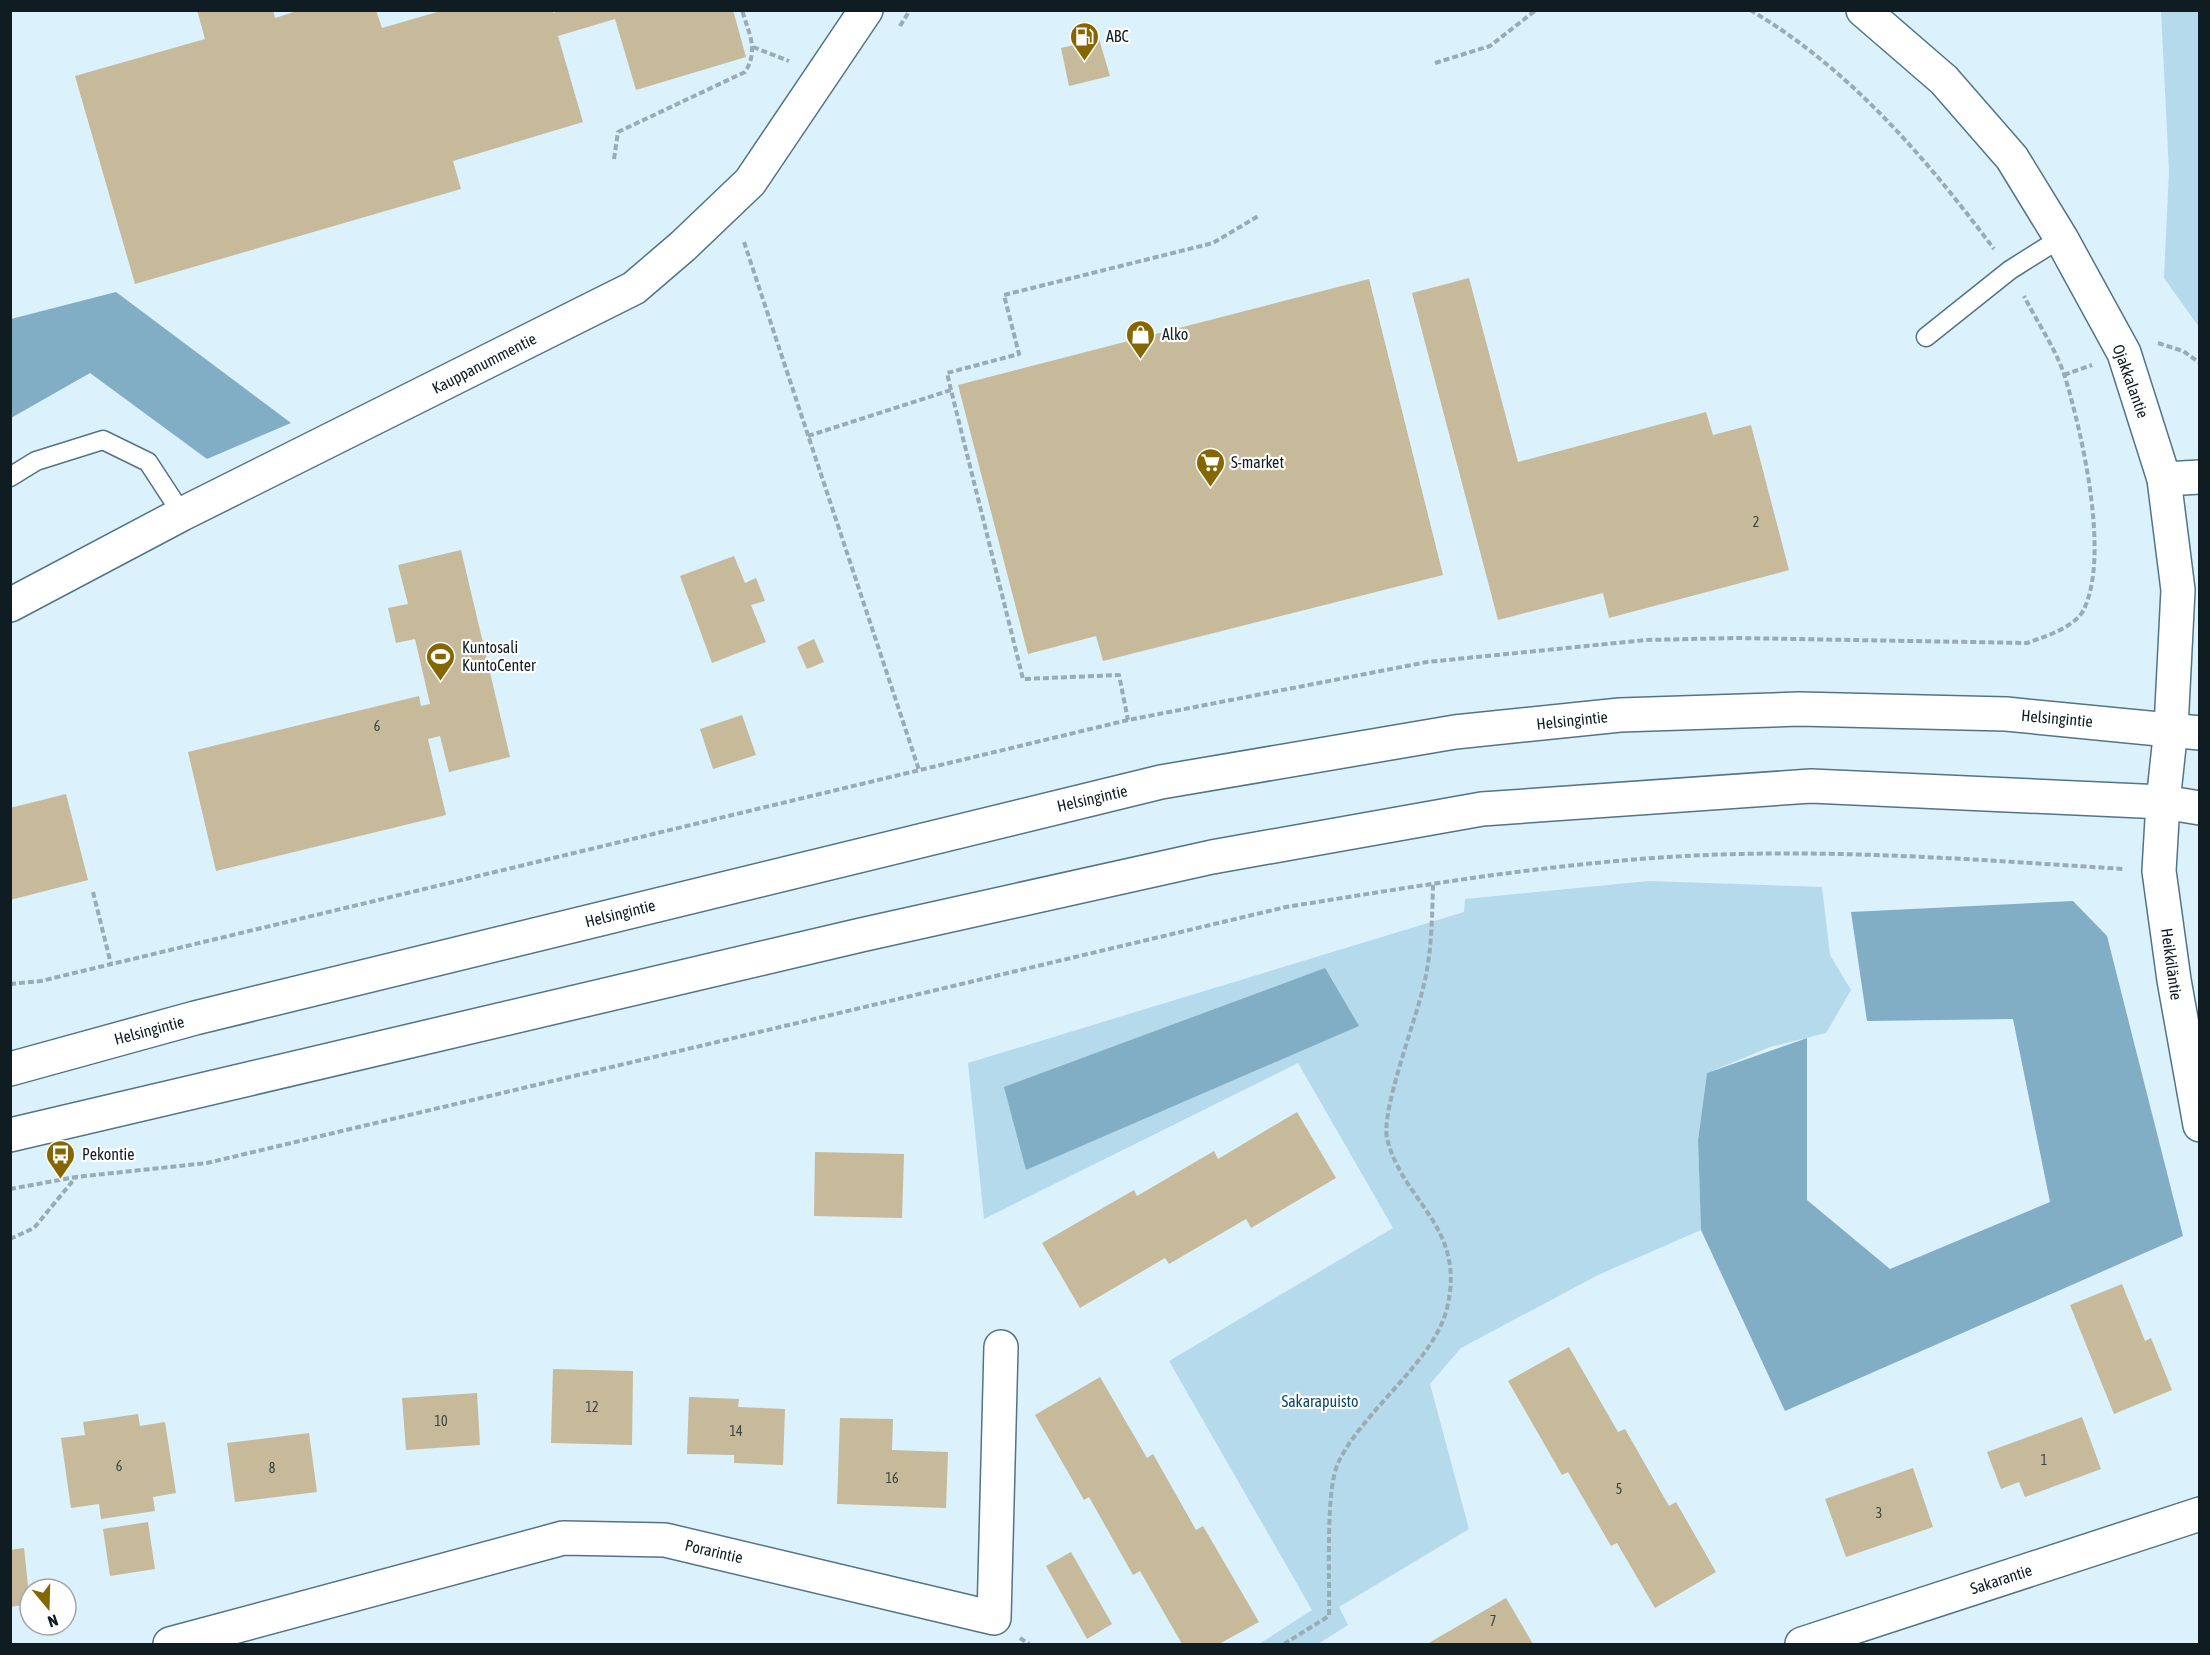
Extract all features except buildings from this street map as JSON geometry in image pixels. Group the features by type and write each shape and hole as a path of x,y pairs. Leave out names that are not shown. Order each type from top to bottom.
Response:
{"main road":[{"name":"Kauppanummentie","path":"10,605 182,514 634,288 683,246 750,182 866,10"},
{"name":"Ojakkalantie","path":"1863,10 1944,80 2012,158 2061,238 2124,353 2164,479 2178,590 2185,731 2163,802"},
{"path":"2164,479 2199,477"},
{"name":"Helsingintie","path":"10,1069 195,1018 1161,782 1455,732 1620,715 1799,709 2006,714 2185,731"},
{"path":"10,1135 861,935 1200,859 1482,809 1811,786 2163,802 2199,808"},
{"name":"Heikkiläntie","path":"2163,802 2159,871 2174,980 2199,1125"},
{"name":"Porarintie","path":"170,1644 563,1538 665,1540 994,1618 1001,1347"},
{"name":"Sakarantie","path":"1802,1644 2199,1514"}],"lane":[{"path":"1926,337 2010,270 2061,238"},
{"path":"10,477 36,461 103,440 148,462 182,514"}],"path":[{"path":"614,159 618,132 745,72 753,59 753,47 742,10"},
{"path":"1434,63 1490,46 1536,10"},
{"path":"10,984 41,981 1128,720 1427,662 1646,640 1737,638 2027,643 2057,632 2084,611 2095,570 2092,500 2064,375 2010,270 1943,181 1857,91 1787,32 1750,10"},
{"path":"753,47 791,62"},
{"path":"1128,720 1119,675 1023,679 947,374 1019,354 1004,295 1213,243 1260,215"},
{"path":"744,242 919,770"},
{"path":"808,436 951,390"},
{"path":"10,1189 76,1177 207,1163 1286,907 1433,884 1605,862 1739,854 1884,855 2159,871"},
{"path":"1284,1644 1329,1616 1332,1486 1338,1463 1368,1418 1434,1341 1447,1307 1450,1271 1443,1235 1397,1165 1386,1136 1389,1107 1424,986 1431,933 1433,884"},
{"path":"93,892 111,964"},
{"path":"10,1239 34,1228 76,1177"}],"green space":[{"path":"2161,11 2199,11 2199,327 2164,278 2169,171"},
{"name":"Sakarapuisto","path":"1649,881 1822,887 1830,955 1851,990 1826,1033 1770,1047 1707,1073 1698,1140 1701,1230 1598,1275 1461,1348 1430,1384 1469,1529 1339,1607 1348,1625 1318,1644 1259,1644 1312,1610 1169,1361 1393,1228 1298,1063 984,1219 968,1063 1464,912 1465,899"}],"shaded area":[{"path":"116,292 291,423 207,459 90,373 11,418 11,319"},
{"path":"2073,901 2107,936 2183,1236 1785,1411 1701,1230 1698,1140 1707,1073 1807,1038 1807,1200 1890,1269 2050,1202 2013,1019 1867,1021 1851,912"},
{"path":"1325,968 1359,1026 1026,1170 1004,1087"}],"place":[{"name":"ABC","path":"1085,62"},
{"name":"Alko","path":"1141,360"},
{"name":"S-market","path":"1210,488"},
{"name":"Kuntosali KuntoCenter","path":"441,682"},
{"name":"Pekontie","path":"61,1180"}]}
